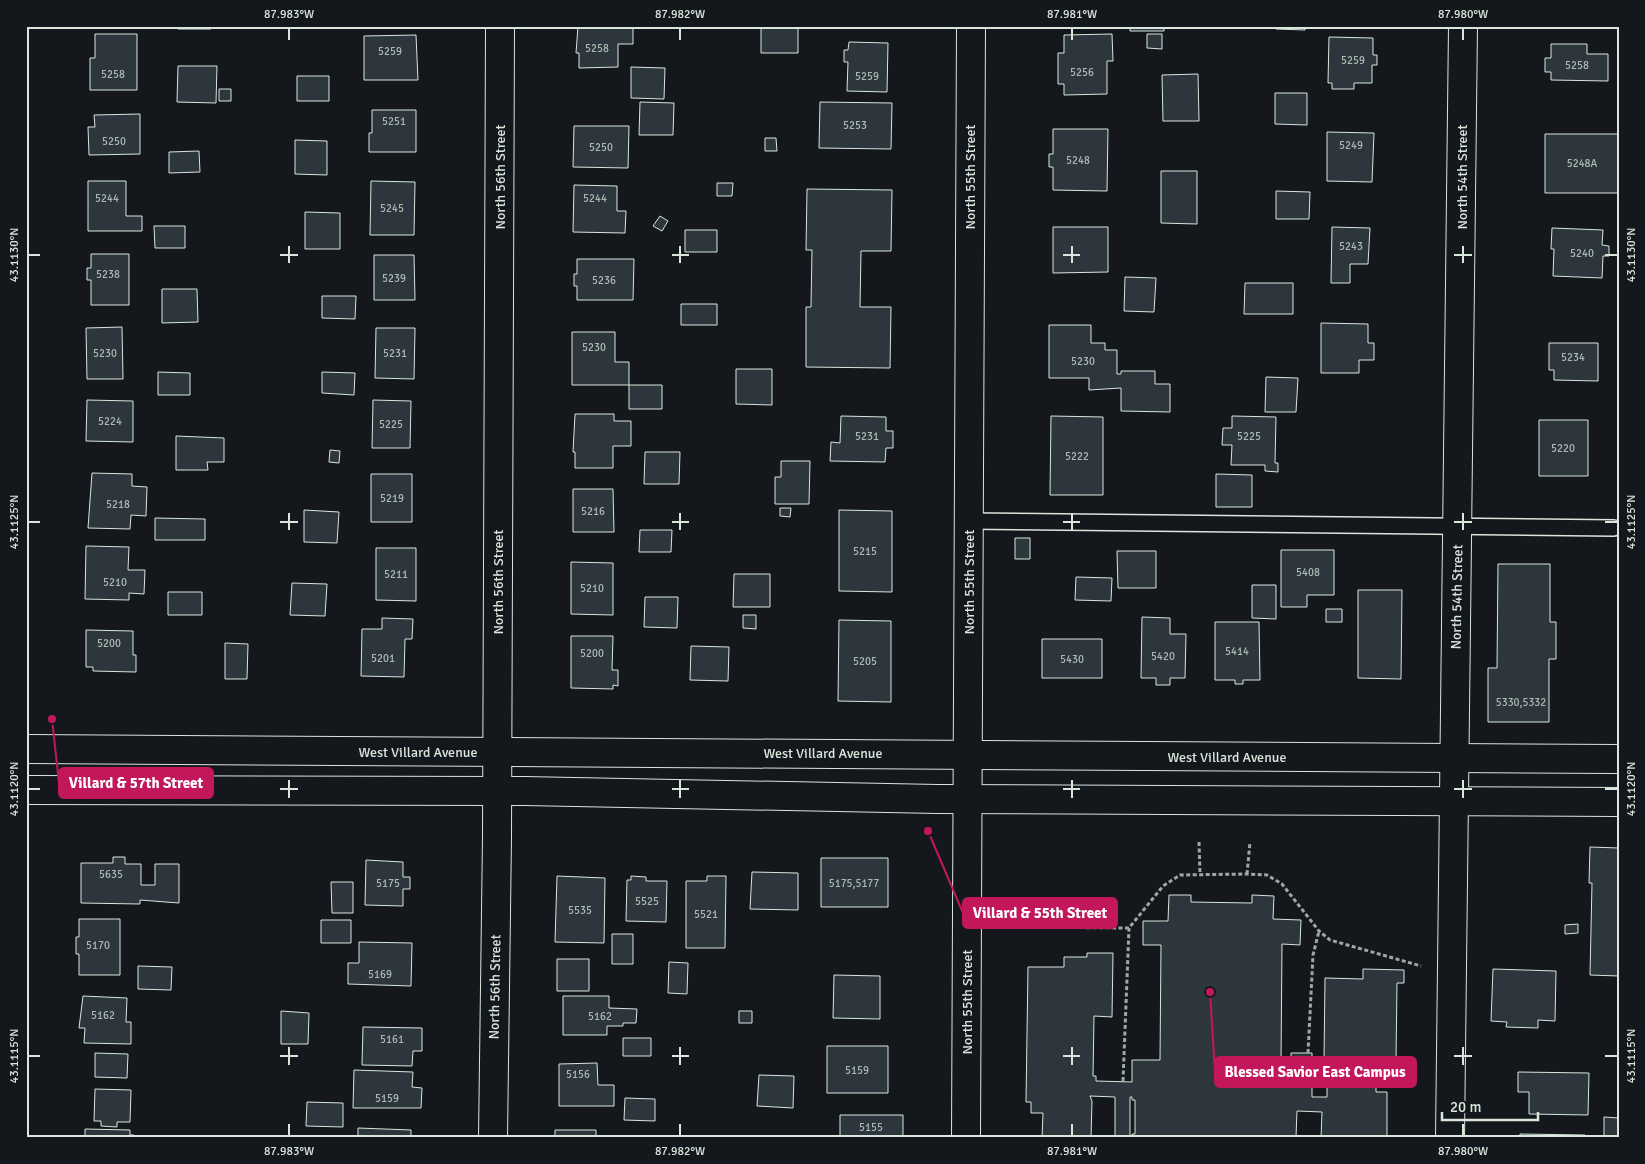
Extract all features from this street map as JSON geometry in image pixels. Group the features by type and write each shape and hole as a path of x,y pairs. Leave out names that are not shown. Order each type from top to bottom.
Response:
{"street":[{"name":"North 56th Street","path":"493,1138 498,752 500,26"},
{"name":"North 55th Street","path":"966,1138 971,26"},
{"name":"North 54th Street","path":"1450,1138 1456,758 1463,26"},
{"name":"West Villard Avenue","path":"26,749 1619,759"},
{"path":"26,790 497,791 967,798 1619,802"}],"lane":[{"path":"969,521 1614,528"}],"path":[{"path":"1199,842 1200,874"},
{"path":"1247,874 1250,842"},
{"path":"1123,1081 1128,928 1163,886 1180,875 1267,875 1282,884 1319,931 1330,940 1420,966"},
{"path":"1008,927 1128,928"},
{"path":"1308,1053 1312,954 1319,931"}],"building":[{"path":"178,26 211,26 211,29 178,29"},
{"path":"578,26 633,26 633,44 618,44 618,67 579,68 579,53 576,53"},
{"path":"761,26 798,26 798,53 761,53"},
{"path":"1130,26 1164,26 1164,31 1130,31"},
{"path":"1276,26 1306,26 1305,30 1276,29"},
{"path":"95,34 137,34 137,90 90,90 90,58 95,58"},
{"path":"1112,34 1113,61 1107,61 1107,94 1064,95 1064,84 1058,84 1058,53 1064,53 1064,35"},
{"path":"1147,34 1162,34 1162,49 1147,48"},
{"path":"416,35 418,80 364,80 364,36"},
{"path":"1329,37 1373,38 1373,55 1377,55 1377,65 1372,65 1372,83 1354,83 1354,89 1332,89 1332,83 1328,83"},
{"path":"849,42 888,43 887,92 847,91 848,62 844,62 844,50 848,50"},
{"path":"1551,44 1587,44 1587,54 1608,54 1608,81 1551,80 1551,72 1545,72 1545,58 1551,58"},
{"path":"178,66 217,66 216,103 177,102"},
{"path":"631,67 665,68 664,99 631,98"},
{"path":"1198,74 1199,121 1163,121 1162,75"},
{"path":"297,76 329,76 329,101 297,101"},
{"path":"219,89 231,89 231,101 219,101"},
{"path":"1275,93 1307,93 1307,125 1275,124"},
{"path":"640,102 674,103 673,135 639,135"},
{"path":"820,102 892,103 891,149 819,148"},
{"path":"372,110 416,110 416,152 369,152 369,133 372,133"},
{"path":"140,114 140,154 89,155 88,127 95,127 94,115"},
{"path":"574,126 629,126 628,168 573,167"},
{"path":"1053,129 1108,129 1107,191 1053,190 1053,167 1049,167 1049,154 1053,154"},
{"path":"1327,132 1374,133 1372,182 1327,181"},
{"path":"1545,134 1619,134 1619,193 1545,193"},
{"path":"765,138 776,138 777,151 765,151"},
{"path":"295,140 327,141 327,175 295,174"},
{"path":"199,151 200,172 169,173 169,152"},
{"path":"1161,171 1197,171 1197,224 1161,223"},
{"path":"88,181 126,181 126,216 142,216 142,231 88,231"},
{"path":"371,181 415,182 414,235 370,235"},
{"path":"717,183 733,183 732,196 717,196"},
{"path":"574,185 617,186 617,211 626,211 625,233 573,232"},
{"path":"807,189 892,190 891,251 861,251 860,307 891,307 890,368 806,367 806,307 811,307 812,250 806,250"},
{"path":"1276,191 1310,192 1309,219 1276,219"},
{"path":"305,212 340,213 340,249 305,249"},
{"path":"660,216 668,221 662,231 653,226"},
{"path":"154,226 185,226 185,248 155,248"},
{"path":"1053,227 1108,227 1108,272 1053,273"},
{"path":"1332,227 1370,228 1368,264 1350,264 1350,283 1331,283"},
{"path":"1552,228 1603,230 1602,245 1609,246 1609,256 1603,256 1602,278 1553,276 1554,249 1551,249"},
{"path":"685,230 717,230 717,252 685,252"},
{"path":"91,254 129,254 129,305 91,305 91,280 87,280 87,268 91,268"},
{"path":"374,255 414,255 415,300 374,300"},
{"path":"577,259 634,259 633,300 577,300 577,286 574,286 574,274 577,274"},
{"path":"1125,277 1156,278 1154,312 1124,311"},
{"path":"1245,283 1293,283 1293,314 1244,314"},
{"path":"162,289 197,289 198,322 162,323"},
{"path":"322,296 356,296 355,319 322,318"},
{"path":"681,304 717,304 717,325 681,325"},
{"path":"1321,323 1368,324 1368,343 1374,343 1374,360 1359,360 1359,373 1321,373"},
{"path":"1049,325 1091,325 1091,343 1105,343 1105,350 1117,350 1117,374 1121,374 1121,371 1155,371 1155,384 1170,384 1170,412 1121,411 1121,388 1089,390 1089,378 1049,378"},
{"path":"122,327 123,379 87,379 86,328"},
{"path":"376,328 415,328 414,379 375,378"},
{"path":"572,332 615,332 615,362 629,362 629,385 572,385"},
{"path":"1549,343 1598,343 1598,381 1554,380 1554,370 1549,370"},
{"path":"736,369 772,369 772,405 736,404"},
{"path":"158,372 190,373 190,395 158,395"},
{"path":"322,372 355,373 354,395 322,393"},
{"path":"1266,377 1298,378 1296,412 1265,412"},
{"path":"629,385 662,385 662,409 629,409"},
{"path":"87,400 133,401 133,442 86,441"},
{"path":"373,400 411,401 410,448 372,448"},
{"path":"575,414 614,414 614,421 631,421 631,446 613,446 613,468 575,468 575,452 573,452"},
{"path":"841,416 886,417 886,431 893,431 893,448 886,448 885,462 830,461 831,442 840,443"},
{"path":"1051,416 1103,417 1103,495 1050,495"},
{"path":"1232,416 1276,417 1275,463 1278,463 1278,472 1265,471 1265,465 1231,465 1232,445 1222,445 1223,428 1232,428"},
{"path":"1539,420 1588,420 1588,476 1539,476"},
{"path":"176,436 224,438 224,462 207,462 208,470 176,470"},
{"path":"330,450 340,451 339,463 329,462"},
{"path":"645,452 680,452 679,484 644,484"},
{"path":"781,461 810,461 809,504 775,504 775,477 781,477"},
{"path":"92,473 132,474 132,486 147,487 146,516 131,515 130,529 88,528"},
{"path":"371,474 412,474 412,522 371,522"},
{"path":"1216,474 1252,475 1252,507 1216,507"},
{"path":"573,489 613,489 614,532 573,532"},
{"path":"780,508 791,508 790,517 780,516"},
{"path":"304,510 339,512 337,543 304,542"},
{"path":"839,510 892,511 892,592 839,591"},
{"path":"155,518 205,519 205,540 155,540"},
{"path":"640,530 672,530 671,552 639,552"},
{"path":"1015,538 1030,538 1030,559 1015,559"},
{"path":"86,546 129,547 128,570 145,570 144,594 129,593 129,600 85,599"},
{"path":"376,548 416,548 416,601 376,600"},
{"path":"1281,550 1334,550 1334,595 1307,595 1307,607 1281,607"},
{"path":"1117,551 1156,551 1156,588 1118,588"},
{"path":"571,562 613,563 613,615 571,614"},
{"path":"1498,564 1550,564 1550,622 1556,622 1556,659 1549,659 1549,722 1488,722 1488,668 1497,668"},
{"path":"734,574 770,574 770,607 733,607"},
{"path":"1076,577 1112,578 1111,601 1075,600"},
{"path":"292,583 327,584 325,616 290,615"},
{"path":"1252,585 1276,585 1276,619 1252,618"},
{"path":"1358,590 1402,590 1401,679 1358,678"},
{"path":"168,592 202,592 202,615 168,615"},
{"path":"645,597 678,597 677,628 644,627"},
{"path":"1326,609 1342,609 1342,622 1326,622"},
{"path":"743,615 756,615 756,629 743,628"},
{"path":"1142,617 1170,618 1170,634 1186,634 1185,678 1170,678 1170,685 1156,685 1156,678 1141,678"},
{"path":"382,618 413,619 412,639 405,639 404,677 361,676 362,629 382,629"},
{"path":"839,620 891,621 891,702 838,701"},
{"path":"1215,622 1259,622 1260,680 1243,680 1243,684 1235,684 1235,680 1215,680"},
{"path":"86,630 133,631 133,655 136,655 136,672 93,671 93,667 86,667"},
{"path":"571,636 613,636 612,670 618,670 618,686 613,685 613,689 571,688"},
{"path":"1042,639 1102,639 1102,678 1042,678"},
{"path":"225,643 248,644 247,679 225,679"},
{"path":"691,646 729,647 728,681 690,680"},
{"path":"1590,847 1619,848 1619,976 1590,975 1592,883 1589,883"},
{"path":"113,857 125,857 125,864 141,864 141,885 155,885 155,864 179,864 179,903 140,900 140,904 81,903 81,863 113,863"},
{"path":"821,858 888,858 888,907 821,907"},
{"path":"366,860 403,862 403,877 410,877 410,889 403,889 403,906 365,905"},
{"path":"752,872 798,873 798,910 750,909"},
{"path":"557,876 605,878 604,943 555,942"},
{"path":"631,876 646,877 646,881 667,881 666,922 626,921 627,880 631,880"},
{"path":"707,876 726,876 725,948 686,948 686,881 707,881"},
{"path":"331,882 353,882 353,913 332,913"},
{"path":"1169,895 1191,895 1191,902 1252,903 1252,895 1274,896 1273,919 1301,920 1300,945 1282,944 1281,1061 1291,1061 1291,1053 1312,1053 1312,1097 1327,1097 1327,1060 1324,1060 1325,978 1363,979 1363,969 1404,970 1404,983 1397,983 1396,1061 1376,1060 1376,1092 1387,1092 1387,1138 1321,1138 1322,1112 1297,1111 1296,1137 1132,1138 1132,1134 1135,1134 1135,1100 1132,1100 1132,1097 1130,1097 1130,1138 1115,1138 1115,1097 1090,1096 1092,1101 1091,1138 1042,1138 1043,1113 1031,1113 1031,1102 1026,1102 1028,967 1064,967 1064,957 1087,957 1087,953 1113,953 1112,1017 1094,1016 1093,1076 1096,1076 1096,1081 1132,1082 1132,1060 1160,1060 1161,945 1143,945 1143,921 1168,921"},
{"path":"79,919 120,919 120,975 79,975 79,954 76,954 76,937 79,937"},
{"path":"321,920 351,920 351,943 321,943"},
{"path":"1578,924 1578,933 1565,934 1565,925"},
{"path":"612,934 633,934 633,964 612,964"},
{"path":"359,942 412,943 411,986 348,984 348,963 359,963"},
{"path":"557,959 589,959 589,991 557,991"},
{"path":"669,962 688,963 687,994 668,993"},
{"path":"138,966 172,967 171,990 138,989"},
{"path":"1493,969 1556,971 1555,1021 1538,1020 1538,1028 1506,1027 1507,1022 1491,1021"},
{"path":"834,975 880,976 880,1019 833,1018"},
{"path":"83,996 127,998 126,1022 131,1022 131,1044 84,1043 85,1028 79,1028"},
{"path":"563,996 609,996 609,1008 637,1009 636,1023 623,1023 623,1026 607,1026 607,1035 563,1035"},
{"path":"281,1011 309,1013 308,1044 281,1044"},
{"path":"739,1011 752,1011 752,1023 739,1023"},
{"path":"363,1027 422,1028 422,1051 413,1051 412,1066 362,1065"},
{"path":"623,1038 651,1038 651,1056 623,1056"},
{"path":"827,1046 888,1046 888,1093 827,1093"},
{"path":"95,1053 128,1054 127,1078 95,1077"},
{"path":"597,1063 598,1085 614,1085 614,1106 559,1106 559,1064"},
{"path":"354,1070 413,1072 412,1087 422,1088 421,1108 353,1108"},
{"path":"1518,1072 1589,1073 1588,1115 1529,1114 1529,1092 1518,1092"},
{"path":"759,1075 794,1076 793,1108 757,1106"},
{"path":"95,1089 131,1090 130,1122 117,1122 117,1127 101,1126 101,1121 94,1121"},
{"path":"625,1098 655,1099 655,1121 624,1120"},
{"path":"307,1102 343,1103 343,1127 306,1126"},
{"path":"840,1115 903,1115 903,1138 840,1138"},
{"path":"1604,1117 1619,1118 1619,1138 1604,1138"},
{"path":"358,1128 411,1130 411,1138 358,1138"},
{"path":"85,1129 130,1130 130,1135 134,1135 134,1138 85,1138"},
{"path":"555,1130 596,1130 596,1138 555,1138"},
{"path":"1520,1134 1585,1135 1585,1138 1520,1138"}],"place":[{"name":"Villard & 57th Street","path":"52,719"},
{"name":"Villard & 55th Street","path":"928,831"},
{"name":"Blessed Savior East Campus","path":"1210,992"}]}
